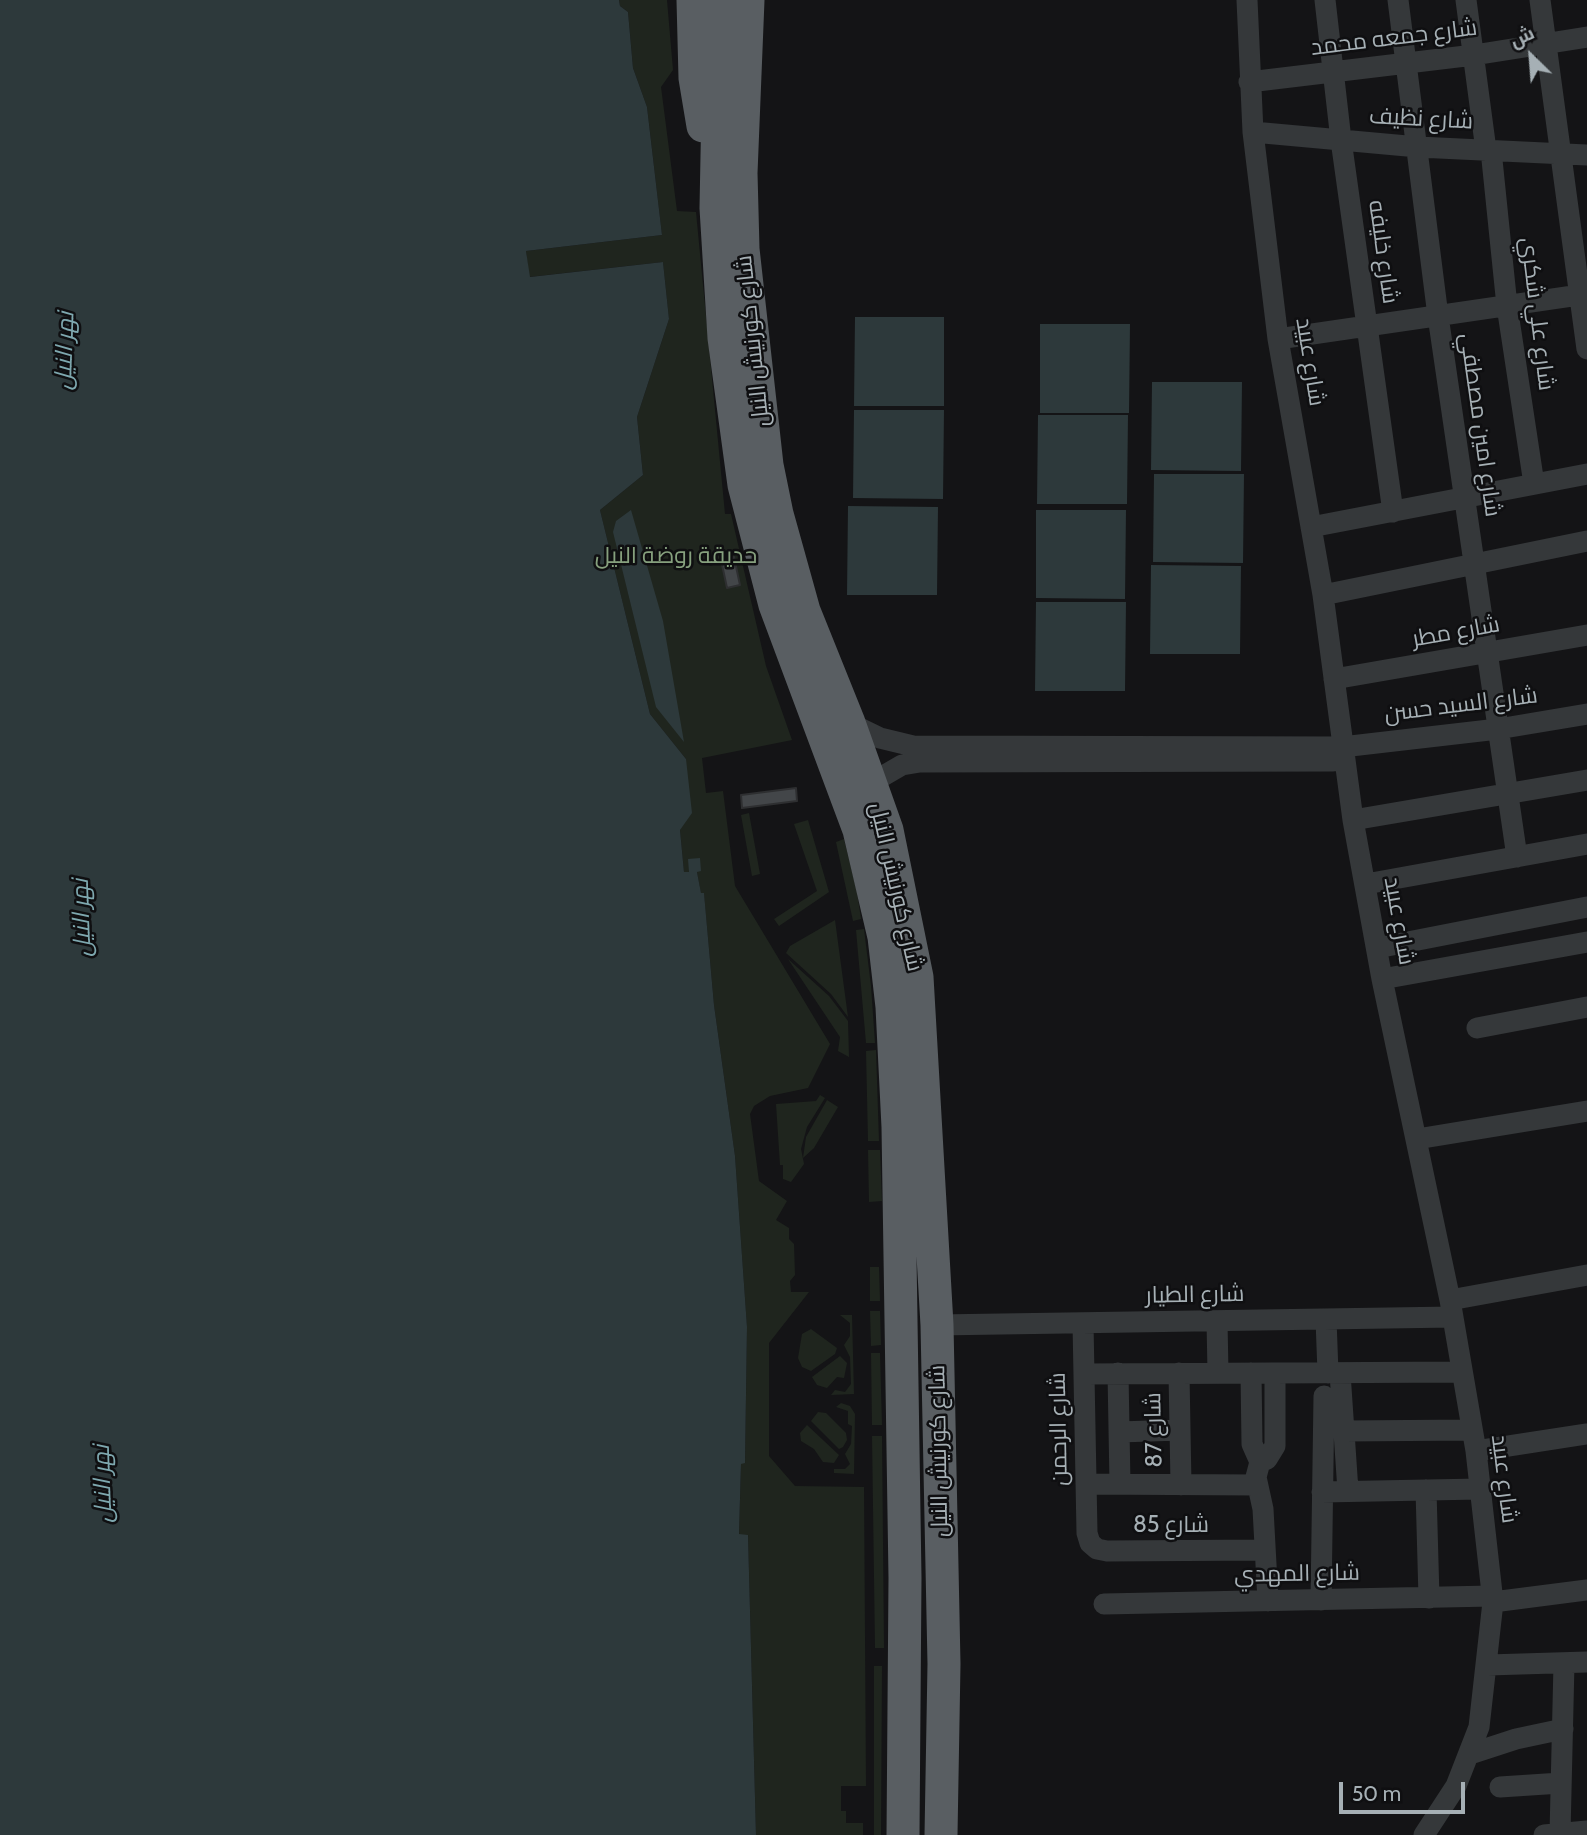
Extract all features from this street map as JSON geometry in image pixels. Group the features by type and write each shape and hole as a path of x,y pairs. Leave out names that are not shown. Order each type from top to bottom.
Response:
{"highway":[{"path":"693,0 696,88 706,137 716,165"},
{"name":"شارع كورنيش النيل","path":"720,0 716,165 724,338 744,485 775,605 859,830 884,937 892,1007 898,1128 905,1578 904,1835"},
{"name":"شارع كورنيش النيل","path":"748,0 742,224 767,465 789,563 821,656 872,783 899,879 917,977 937,1325 944,1664 941,1835"},
{"path":"905,1578 917,1592 935,1588 941,1580"},
{"path":"905,1666 911,1660 928,1656 944,1664"}],"street":[{"name":"شارع عبيد","path":"1247,0 1253,132 1279,339 1323,595 1353,820 1382,979 1451,1309 1476,1451 1492,1599 1488,1665 1479,1727 1457,1786 1424,1835"},
{"name":"شارع خليفه","path":"1325,0 1341,140 1393,512"},
{"name":"شارع امين مصطفي","path":"1398,0 1463,498 1517,857"},
{"name":"شارع علي شكري","path":"1466,0 1534,484"},
{"path":"1540,0 1583,295 1587,349"},
{"name":"شارع جمعه محمد","path":"1249,82 1474,55 1587,37"},
{"name":"شارع نظيف","path":"1253,132 1418,147 1587,155"},
{"path":"1279,339 1583,295"},
{"path":"1311,527 1587,474"},
{"path":"1323,595 1587,541"},
{"name":"شارع مطر","path":"1334,679 1587,635"},
{"name":"شارع السيد حسن","path":"1343,754 1587,714"},
{"path":"849,723 880,738 913,746 1343,754"},
{"path":"872,783 894,769 920,762 1343,754"},
{"path":"1353,820 1587,780"},
{"path":"1366,884 1587,844"},
{"path":"1377,948 1587,907"},
{"path":"1382,979 1587,942"},
{"path":"1477,1028 1587,1007"},
{"path":"1417,1139 1587,1111"},
{"name":"شارع الطيار","path":"937,1325 1326,1319 1451,1309 1587,1275"},
{"path":"1326,1319 1344,1431 1348,1491"},
{"path":"1217,1321 1218,1373"},
{"name":"شارع الرحمن","path":"1083,1323 1087,1534"},
{"path":"1084,1374 1462,1372"},
{"path":"1118,1373 1120,1484"},
{"name":"شارع 87","path":"1179,1373 1181,1485"},
{"path":"1251,1373 1252,1444 1260,1462 1256,1485 1263,1509 1268,1601"},
{"path":"1260,1462 1266,1459 1275,1446 1275,1373"},
{"path":"1321,1600 1324,1396"},
{"path":"1119,1432 1180,1430"},
{"path":"1344,1431 1472,1430"},
{"path":"1476,1451 1587,1434"},
{"path":"1086,1484 1256,1485"},
{"path":"1322,1493 1480,1489"},
{"path":"1426,1490 1429,1598"},
{"name":"شارع 85","path":"1087,1534 1097,1549 1107,1551 1265,1550"},
{"name":"شارع المهدي","path":"1104,1604 1492,1599 1587,1590"},
{"path":"1488,1665 1587,1662"},
{"path":"1564,1663 1562,1783 1552,1835 1587,1831"},
{"path":"1470,1754 1516,1739 1563,1729"},
{"path":"1500,1787 1562,1783"}],"green space":[{"name":"حديقة روضة النيل","path":"619,0 667,0 673,70 661,87 677,211 696,212 725,514 731,514 766,666 792,740 702,758 706,793 723,791 735,886 830,1044 808,1088 770,1096 754,1106 750,1114 759,1181 787,1201 776,1220 789,1228 789,1239 794,1244 795,1275 790,1281 791,1292 809,1292 769,1343 769,1456 795,1486 864,1487 866,1786 841,1786 841,1811 846,1811 846,1823 863,1823 863,1835 756,1835 748,1535 739,1535 741,1463 745,1463 747,1327 735,1156 714,1005 704,894 701,894 697,872 684,872 680,830 686,759 650,714 600,510 643,475 637,417 669,319 663,262 529,277 526,251 662,235 647,107 633,68 628,12 620,6"},
{"path":"749,813 760,874 752,876 741,815"},
{"path":"808,820 829,892 779,926 774,919 817,891 794,824"},
{"path":"844,839 861,919 853,921 836,842"},
{"path":"835,920 848,1017 831,994 786,953 790,946"},
{"path":"864,929 875,1043 866,1043 856,930"},
{"path":"788,959 829,996 848,1021 849,1057 838,1051 840,1037"},
{"path":"876,1050 879,1141 868,1141 866,1051"},
{"path":"820,1095 825,1098 807,1127 801,1149 804,1164 791,1182 783,1179 776,1104 816,1101"},
{"path":"827,1100 838,1107 814,1148 803,1158 806,1137"},
{"path":"868,1150 880,1150 882,1201 869,1202"},
{"path":"870,1267 879,1267 880,1301 870,1301"},
{"path":"870,1311 880,1311 881,1345 871,1346"},
{"path":"840,1315 852,1315 854,1394 831,1395 835,1390 845,1392 851,1384 850,1357 844,1345 850,1336 850,1323"},
{"path":"811,1329 837,1348 835,1354 811,1371 802,1367 798,1358 802,1334"},
{"path":"871,1353 880,1353 882,1425 872,1425"},
{"path":"840,1356 847,1363 844,1378 837,1377 827,1388 817,1385 812,1377"},
{"path":"841,1403 850,1406 855,1414 854,1474 834,1473 834,1469 845,1469 850,1464 845,1454 851,1444 852,1426 848,1424 848,1411 836,1407"},
{"path":"818,1412 826,1413 846,1433 847,1440 843,1447 839,1449 811,1421"},
{"path":"807,1425 839,1455 834,1463 823,1462 814,1449 801,1441 800,1433"},
{"path":"872,1436 882,1436 884,1648 875,1648"},
{"path":"874,1666 882,1666 881,1835 874,1835"}],"water":[{"name":"نهر النيل","path":"0,0 619,0 620,6 628,12 633,68 647,107 662,235 526,251 530,277 663,262 669,319 637,417 643,475 600,510 650,714 686,759 692,813 680,830 684,872 689,872 688,859 700,858 701,871 697,872 701,893 704,893 714,1005 735,1156 747,1327 745,1463 741,1464 739,1534 748,1535 756,1835 0,1835"},
{"path":"855,317 944,317 944,406 854,406"},
{"path":"1040,324 1130,324 1129,413 1040,413"},
{"path":"1152,382 1242,382 1241,471 1151,470"},
{"path":"854,410 944,410 943,499 853,498"},
{"path":"1038,415 1128,415 1127,504 1037,504"},
{"path":"1154,474 1244,474 1243,563 1153,562"},
{"path":"848,506 938,507 937,595 847,595"},
{"path":"631,510 663,621 684,742 656,707 613,532 616,521"},
{"path":"1036,510 1126,510 1125,599 1036,598"},
{"path":"1151,565 1241,566 1240,654 1150,654"},
{"path":"1036,602 1126,602 1125,691 1035,691"}],"building":[{"path":"734,557 740,585 727,588 721,560"},
{"path":"796,788 797,801 742,808 741,795"}]}
